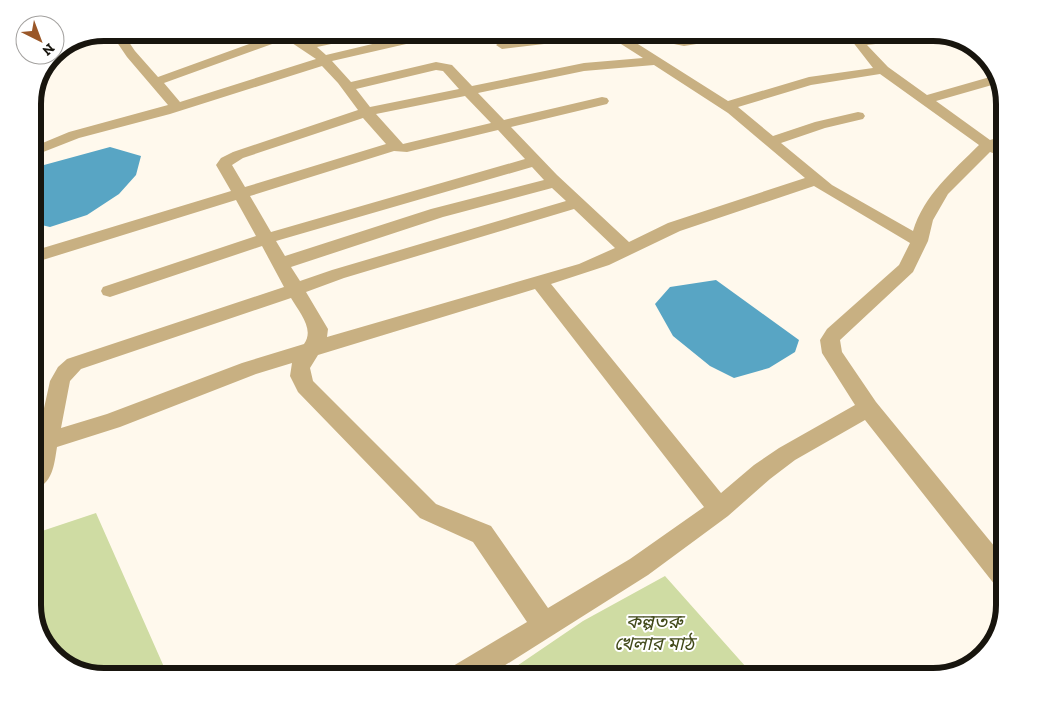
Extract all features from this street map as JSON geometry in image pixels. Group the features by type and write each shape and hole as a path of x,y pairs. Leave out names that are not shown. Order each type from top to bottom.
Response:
{"street":[{"path":"122,41 177,107"},
{"path":"155,82 265,41"},
{"path":"297,41 307,46 324,60 396,146"},
{"path":"307,46 330,41"},
{"path":"41,149 74,135 177,107 324,60 403,41"},
{"path":"502,45 536,41"},
{"path":"626,41 726,106 815,180 920,241"},
{"path":"858,41 883,70 925,100 996,144"},
{"path":"545,626 482,534 466,525 442,519 428,511 305,386 299,374 300,363 318,336 318,329 224,165 226,161 366,112 584,67 657,61"},
{"path":"348,87 436,66 447,68 452,71 500,126 555,182 627,250"},
{"path":"726,106 809,81 883,70"},
{"path":"925,100 991,80"},
{"path":"41,255 396,146 408,148 602,101"},
{"path":"769,142 811,128 858,116"},
{"path":"996,148 941,192 926,220 920,241 908,268 834,334 830,340 832,354 868,408 996,567"},
{"path":"110,291 266,239 414,194 535,161"},
{"path":"48,441 97,427 249,368 539,282 603,261 690,220 815,180"},
{"path":"280,264 437,213 555,182"},
{"path":"41,473 62,377 74,364 338,274 577,203"},
{"path":"539,282 720,509"},
{"path":"476,668 639,567 720,509 762,472 787,454 868,408"}],"green space":[{"path":"96,513 164,668 104,668 88,666 69,657 54,643 45,625 41,609 41,531"},
{"name":"কল্পতরু খেলার মাঠ","path":"665,576 747,668 514,668 583,621"}],"water":[{"path":"110,147 141,156 136,175 119,194 87,215 50,227 41,225 41,166"},
{"path":"716,280 799,340 795,352 769,368 734,378 710,366 673,336 655,304 670,287"}]}
